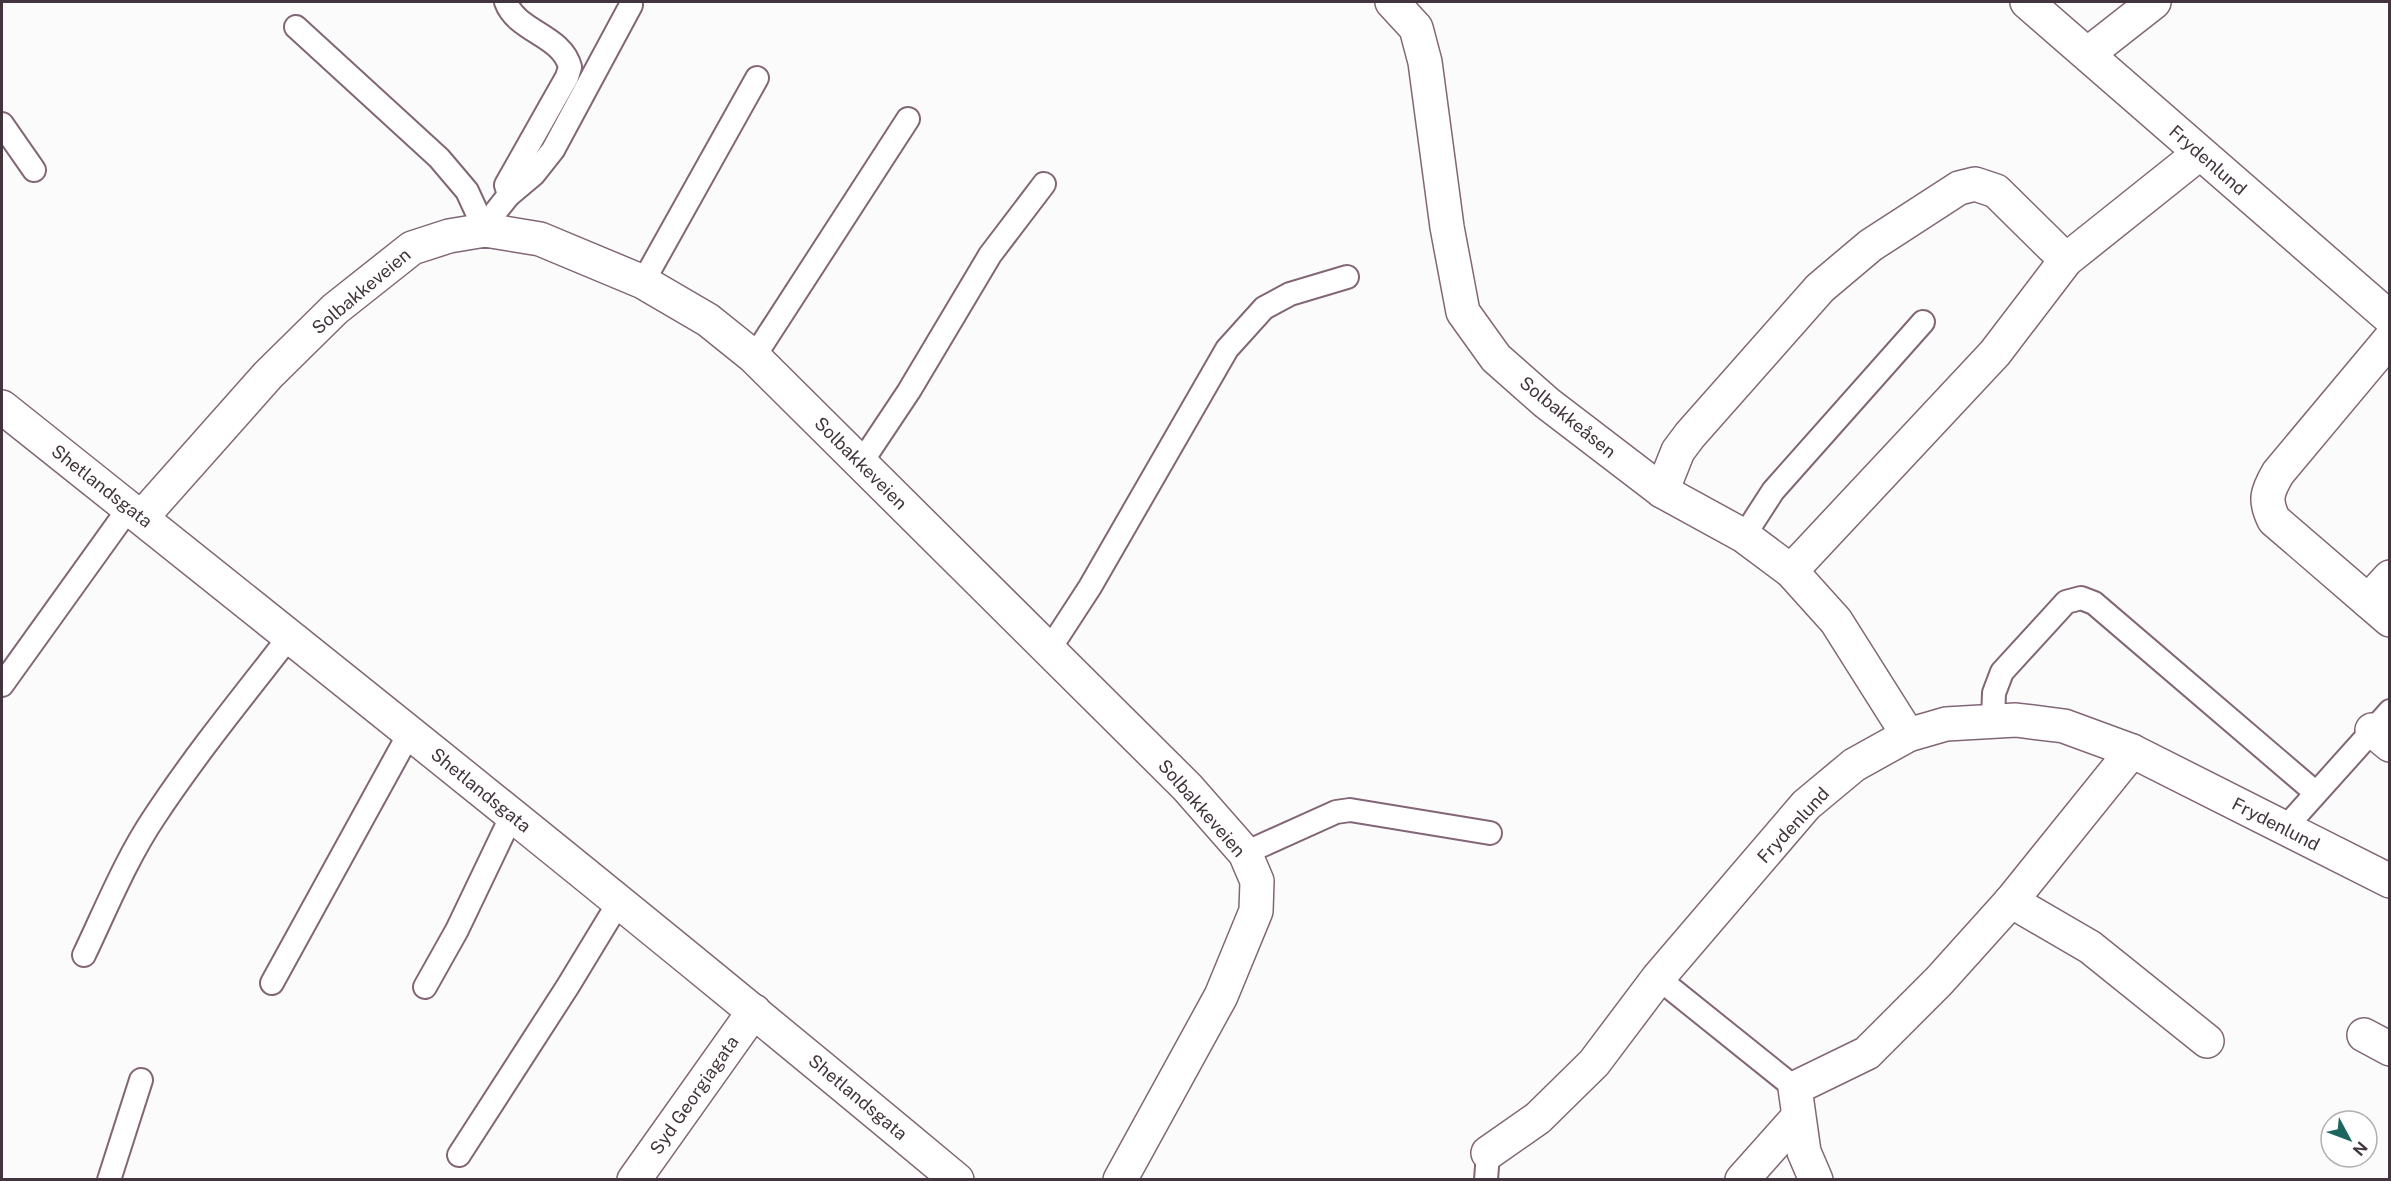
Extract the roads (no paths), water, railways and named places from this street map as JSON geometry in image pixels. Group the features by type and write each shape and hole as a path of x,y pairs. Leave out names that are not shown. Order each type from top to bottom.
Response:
{"street":[{"name":"Solbakkeåsen","path":"1392,2 1416,27 1425,62 1447,227 1463,312 1496,358 1547,403 1662,491 1744,536 1791,571 1836,621 1908,735"},
{"name":"Frydenlund","path":"2027,2 2089,53 2390,318"},
{"path":"2089,53 2154,2"},
{"path":"1791,571 1995,353 2066,260 2200,153"},
{"path":"1662,491 1675,458 1690,435 1820,288 1871,245 1959,188 1975,184 1996,191 2066,260"},
{"name":"Solbakkeveien","path":"135,512 334,309 412,248 450,236 485,230 540,239 643,282 708,320 754,357 861,463 1187,787 1245,853 1257,881 1256,911 1221,996 1120,1179"},
{"path":"2390,339 2278,474 2269,489 2267,506 2274,520 2379,610 2390,576"},
{"name":"Shetlandsgata","path":"2,407 410,732 957,1179"},
{"name":"Frydenlund","path":"1487,1166 1594,1063 1658,978 1806,805 1854,765 1908,735 1946,723 2016,720 2064,726 2132,750 2390,881"},
{"path":"1742,1179 1796,1103 1867,1053 1939,981 2011,901 2132,750"},
{"path":"2011,901 2090,947 2207,1041"},
{"name":"Syd Georgiagata","path":"634,1179 754,1011"},
{"path":"1796,1103 1804,1152 1816,1179"}],"lane":[{"path":"506,2 516,16 562,50 570,67 506,185 509,195"},
{"path":"485,230 509,195 534,174 553,150 631,4"},
{"path":"296,27 439,158 467,191 485,230"},
{"path":"643,282 756,78"},
{"path":"754,357 908,119"},
{"path":"2,124 34,170"},
{"path":"861,463 909,391 990,255 1044,184"},
{"path":"1049,650 1090,587 1227,349 1264,308 1290,294 1347,277"},
{"path":"1744,536 1773,491 1923,322"},
{"path":"2,685 135,512"},
{"path":"1993,721 1994,693 2002,672 2066,602 2081,598 2094,603 2316,793"},
{"path":"84,955 118,883 154,818 196,758 290,636"},
{"path":"2285,828 2316,793 2384,729"},
{"path":"272,983 410,732"},
{"path":"1245,853 1336,812 1350,810 1490,833"},
{"path":"425,987 457,930 512,815"},
{"path":"459,1155 619,902"},
{"path":"1658,978 1796,1103"},
{"path":"109,1179 141,1080"}]}
